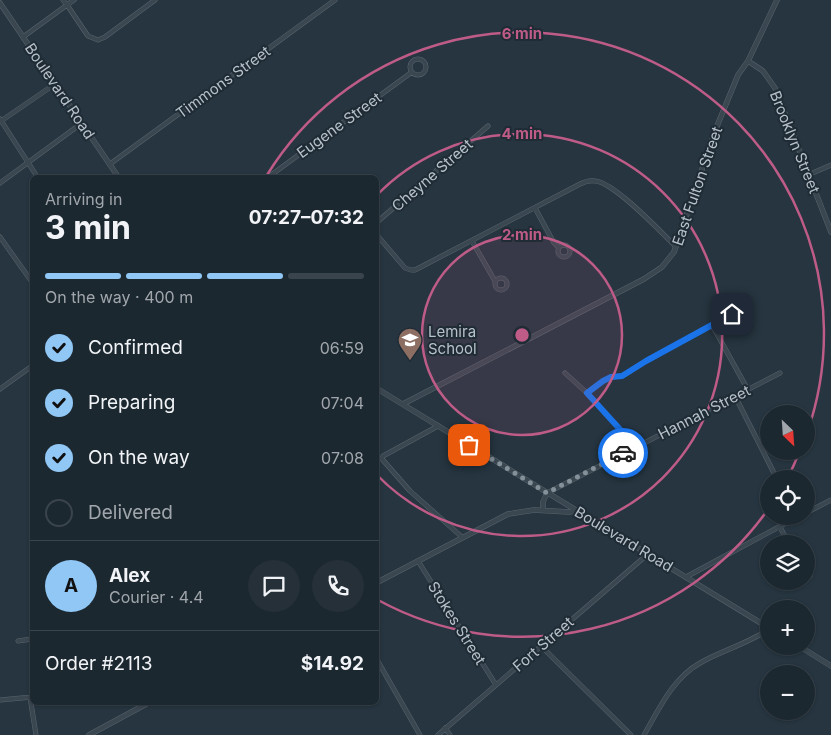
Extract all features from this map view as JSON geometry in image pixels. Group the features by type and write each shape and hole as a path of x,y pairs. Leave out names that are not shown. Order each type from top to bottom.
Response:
{"street":[{"path":"63,0 88,36 98,40 105,37 155,0"},
{"path":"23,37 74,0"},
{"name":"Timmons Street","path":"110,164 335,0"},
{"name":"East Fulton Street","path":"403,404 653,274 667,262 676,247 708,150 738,75 748,61 777,0"},
{"name":"Boulevard Road","path":"0,4 2,11 23,37 117,175"},
{"name":"Eugene Street","path":"418,59 425,62 426,68 424,73 418,75 412,72 410,66 413,61 418,59"},
{"name":"Brooklyn Street","path":"748,61 763,70 775,88 831,232"},
{"name":"Eugene Street","path":"271,175 412,72"},
{"path":"36,175 0,120 55,84"},
{"path":"0,183 82,123"},
{"name":"Cheyne Street","path":"379,220 488,126"},
{"path":"808,175 831,165"},
{"path":"379,238 405,268 417,269 580,184 596,181 609,187 623,198 676,247"},
{"path":"535,208 554,243 559,248"},
{"path":"0,237 30,279"},
{"path":"472,240 496,282"},
{"path":"587,393 603,381 611,377 622,376 732,314"},
{"path":"712,325 748,390"},
{"path":"0,389 30,367"},
{"path":"566,373 587,393 636,447"},
{"name":"Hannah Street","path":"547,493 780,373"},
{"name":"Boulevard Road","path":"379,390 760,623"},
{"path":"735,396 772,470"},
{"path":"438,426 383,456 382,459 410,491 462,537"},
{"path":"543,510 543,502 547,493"},
{"path":"815,508 831,500"},
{"path":"379,581 508,514 543,510 577,511"},
{"path":"686,577 780,526 784,535"},
{"name":"Fort Street","path":"438,735 648,554"},
{"name":"Stokes Street","path":"418,561 496,685"},
{"path":"644,735 672,689 687,672 706,660 760,634"},
{"path":"18,641 30,639"},
{"path":"541,646 631,735"},
{"path":"813,655 831,666"},
{"path":"379,663 420,735"},
{"path":"0,700 30,697"},
{"path":"32,705 36,735"},
{"path":"89,735 144,705"},
{"path":"445,728 450,735"}],"way so far":[{"path":"469,445 547,493 623,453"}],"place":[{"name":"Lemira School","path":"410,361"}],"route":[{"path":"623,453 636,447 587,393 603,381 611,377 622,376 732,314"}]}
